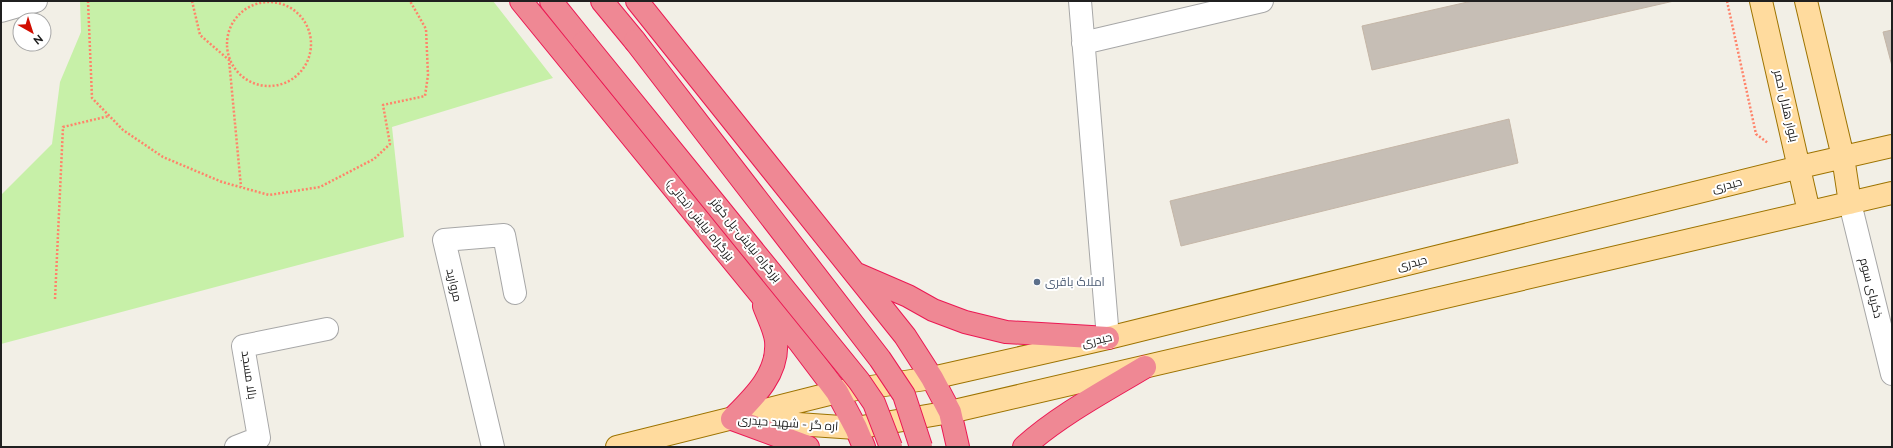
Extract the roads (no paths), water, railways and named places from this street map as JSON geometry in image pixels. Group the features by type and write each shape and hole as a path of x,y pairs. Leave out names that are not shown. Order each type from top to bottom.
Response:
{"highway":[{"name":"بزرگراه نیایش (نجاتی)","path":"521,1 800,343 838,392 860,437"},
{"name":"بزرگراه نیایش-پل کوثر","path":"551,1 860,381 874,403 892,447"},
{"path":"602,1 635,41 880,359 904,395 921,447"},
{"path":"637,1 905,336 932,378 950,412 958,447"},
{"path":"855,273 908,296 933,310 965,322 1006,332 1108,338"},
{"path":"759,292 776,340 775,363 754,397 732,419 808,447"},
{"path":"1024,447 1035,437 1065,417 1145,367"}],"main road":[{"name":"بلوار هلال احمر","path":"1761,1 1800,167 1809,212"},
{"path":"1806,1 1843,157 1850,203"},
{"name":"حیدری","path":"932,378 1108,338 1800,167 1892,146"},
{"path":"950,412 1892,193"},
{"name":"اره گر - شهید حیدری","path":"732,419 838,392 932,378"},
{"name":"اره گر - شهید حیدری","path":"732,419 860,437 950,412"},
{"path":"617,447 674,440 732,419"}],"street":[{"path":"1,11 36,1"},
{"path":"1080,1 1108,338"},
{"path":"1083,42 1262,1"},
{"name":"ذکریای سوم","path":"1850,203 1892,374"},
{"name":"مروارید","path":"493,447 444,240 504,235 515,293"},
{"name":"بالا مسجد","path":"236,447 259,438 243,346 327,328"}],"place":[{"name":"املاک باقری","path":"1037,282"}]}
